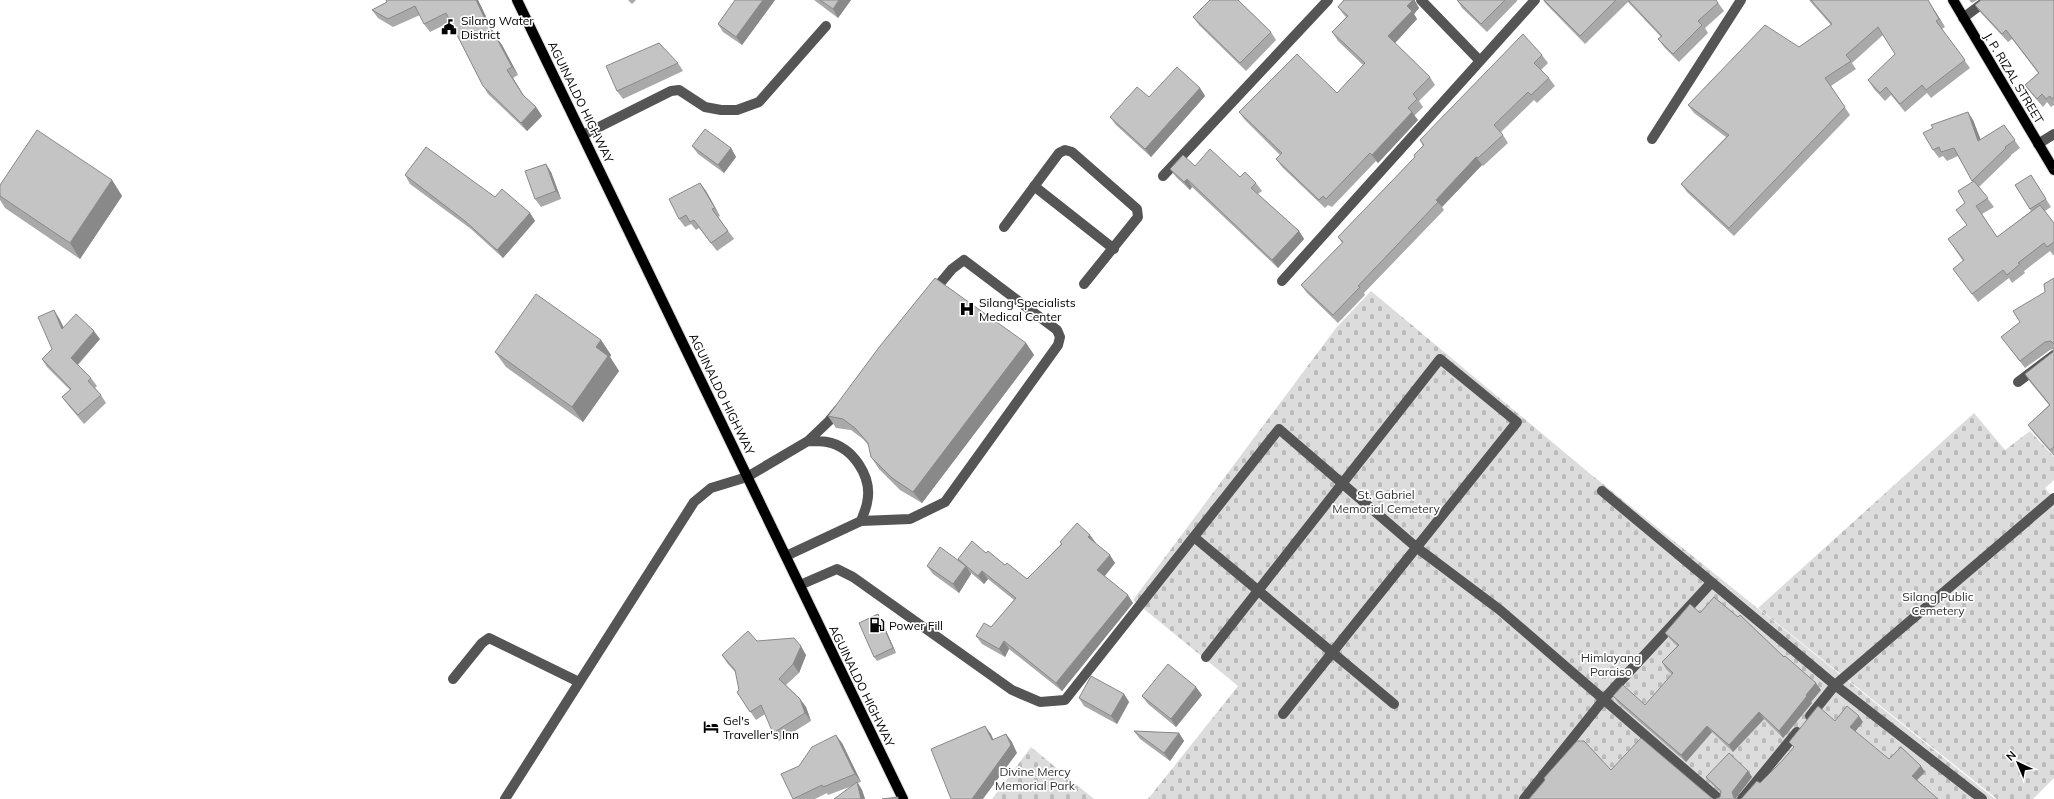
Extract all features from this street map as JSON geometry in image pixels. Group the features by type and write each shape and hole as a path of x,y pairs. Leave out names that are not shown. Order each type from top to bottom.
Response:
{"main road":[{"name":"AGUINALDO HIGHWAY","path":"518,0 903,799"},
{"name":"J. P. RIZAL STREET","path":"1953,0 2054,170"}],"street":[{"path":"1163,176 1328,0"},
{"path":"1421,0 1480,61"},
{"path":"1282,281 1535,0"},
{"path":"1652,140 1741,0"},
{"path":"1963,18 1987,0"},
{"path":"583,135 671,91 679,90 705,106 721,110 737,110 759,102 826,26"},
{"path":"2038,144 2054,134"},
{"path":"1004,227 1059,153 1065,150 1084,160 1137,209 1138,217 1114,249 1084,284"},
{"path":"1034,186 1114,249"},
{"path":"786,556 861,521 910,519 945,502 1058,345 1060,336 1057,330 964,260 947,274 923,304"},
{"path":"2018,382 2054,355"},
{"path":"1206,657 1440,359 1517,422 1283,714"},
{"path":"505,799 694,502 711,488 747,477 808,441 829,421 844,403"},
{"path":"800,585 837,569 853,576 1012,690 1040,702 1065,700 1279,429 1416,547 1500,610 1719,799"},
{"path":"808,441 828,442 846,450 859,464 867,482 868,502 861,521"},
{"path":"1602,491 1711,584 1835,685 1982,799"},
{"path":"1742,799 1835,685 2054,498"},
{"path":"1194,537 1394,704"},
{"path":"1524,799 1604,699 1711,584"},
{"path":"453,679 482,643 489,638 579,682"}],"green space":[{"path":"1371,291 1588,472 1995,799 1148,799 1238,686 1133,600 1336,328"},
{"name":"Silang Public Cemetery","path":"1974,413 2005,450 2030,431 2054,457 2054,480 2045,488 2054,498 2054,778 2033,799 1997,799 1758,608"},
{"name":"Divine Mercy Memorial Park","path":"1031,747 1094,799 992,799"}],"building":[{"path":"386,0 476,0 494,38 496,37 512,67 507,70 523,95 536,107 521,123 483,86 446,13 424,24 415,6 388,19 372,10 387,2"},
{"path":"735,0 763,0 736,37 718,24"},
{"path":"820,0 839,0 833,9"},
{"path":"1210,0 1238,0 1271,32 1240,63 1193,17"},
{"path":"1344,0 1413,0 1407,6 1412,11 1388,36 1430,77 1413,94 1417,99 1408,108 1412,112 1372,155 1370,153 1326,199 1323,196 1319,200 1276,159 1282,153 1239,112 1297,54 1337,93 1365,63 1332,32 1348,16 1338,7"},
{"path":"1457,0 1505,0 1481,24"},
{"path":"1544,0 1616,0 1580,36"},
{"path":"1628,0 1716,0 1718,3 1698,21 1702,25 1673,54 1658,39 1662,36"},
{"path":"1811,0 1928,0 1939,19 1936,21 1965,60 1926,90 1922,85 1900,104 1886,87 1880,93 1868,80 1895,54 1878,27 1846,55 1851,61 1825,78 1845,107 1729,228 1681,184 1729,135 1688,105 1765,25 1799,47 1832,24"},
{"path":"1981,0 2054,0 2054,97 2052,99 2050,96 2046,99 2042,94 2037,99 2025,85 2039,73 2006,30 2002,34 1975,5"},
{"path":"1523,34 1542,55 1534,63 1549,78 1531,95 1528,92 1494,125 1503,135 1478,158 1476,157 1436,200 1438,202 1358,286 1360,287 1333,315 1301,285 1343,242 1338,237 1415,157 1414,155 1424,145 1420,140"},
{"path":"659,43 678,63 617,91 606,66"},
{"path":"1177,67 1200,88 1145,149 1110,117 1137,87 1149,97"},
{"path":"1968,112 1978,141 2004,125 2015,140 2005,147 2006,148 1972,181 1954,148 1941,152 1939,147 1933,150 1923,133 1933,128 1931,125"},
{"path":"705,129 731,148 718,165 692,146"},
{"path":"37,130 112,180 70,243 0,196 0,185"},
{"path":"426,147 495,197 502,189 530,213 497,250 465,221 405,175"},
{"path":"1210,149 1240,177 1245,172 1256,183 1251,188 1299,231 1272,260 1187,179 1184,182 1170,169 1183,155 1195,166"},
{"path":"546,164 556,191 535,199 525,171"},
{"path":"2031,175 2046,199 2030,209 2015,185"},
{"path":"1974,181 1988,198 1976,206 1997,237 2040,205 2054,223 2054,242 2047,247 2044,243 2018,263 2020,264 2007,275 2003,270 1972,294 1953,269 1964,260 1948,239 1967,225 1956,210 1965,203 1958,191"},
{"path":"700,183 715,208 712,209 728,231 711,243 694,220 690,222 686,215 679,219 669,199"},
{"path":"935,278 1026,343 913,492 892,478 871,457 868,443 855,428 843,419 828,416 880,346"},
{"path":"2054,278 2054,344 2051,341 2045,342 2020,361 2001,337 2020,322 2013,311 2045,292 2044,284"},
{"path":"536,294 601,340 596,347 608,356 572,407 495,352"},
{"path":"54,310 62,329 76,314 94,331 71,358 91,378 88,381 101,395 78,415 62,397 71,389 42,359 52,349 38,317"},
{"path":"2054,349 2054,447 2050,450 2028,425 2050,405 2025,374 2053,352"},
{"path":"1077,523 1090,535 1088,537 1110,555 1097,570 1128,595 1056,683 1004,641 999,649 976,636 984,623 991,627 1016,598 982,571 978,576 958,559 972,541 986,553 988,551 1005,565 1007,563 1027,579 1062,544 1060,542"},
{"path":"940,547 966,566 953,584 927,566"},
{"path":"1714,597 1738,617 1740,615 1784,657 1785,656 1816,683 1779,731 1759,712 1729,745 1707,726 1681,755 1613,696 1623,685 1645,705 1673,673 1662,662 1679,645 1665,633 1690,604 1700,613"},
{"path":"878,614 893,648 874,657 859,623"},
{"path":"748,631 757,641 794,638 801,646 793,664 779,679 800,699 805,713 773,733 761,705 750,712 737,692 739,690 735,670 722,655"},
{"path":"1168,664 1196,687 1171,719 1142,696"},
{"path":"1091,676 1124,694 1111,716 1079,698"},
{"path":"1818,706 1835,721 1847,706 1859,716 1850,727 1889,759 1901,747 1921,766 1912,776 1938,799 1741,799 1757,781 1760,783 1794,747 1789,742"},
{"path":"985,726 992,740 1006,734 1011,745 972,799 951,799 931,749"},
{"path":"1134,731 1179,733 1164,753"},
{"path":"836,735 855,774 823,787 822,785 793,799 781,774 799,766 812,747"},
{"path":"1641,738 1713,799 1529,799 1545,780 1544,778 1577,741 1584,741 1611,770"},
{"path":"1729,753 1748,771 1732,792 1734,798 1737,799 1716,799 1720,797 1721,791 1706,777"},
{"path":"857,782 861,799 834,799"},
{"path":"898,797 898,799 882,799"}],"place":[{"name":"Silang Water District","path":"449,27"},
{"name":"Silang Specialists Medical Center","path":"967,309"},
{"name":"Power Fill","path":"877,625"},
{"name":"Gel's Traveller's Inn","path":"711,727"}],"park label":[{"name":"St. Gabriel Memorial Cemetery","path":"1386,501"},
{"name":"Himlayang Paraiso","path":"1611,664"}]}
